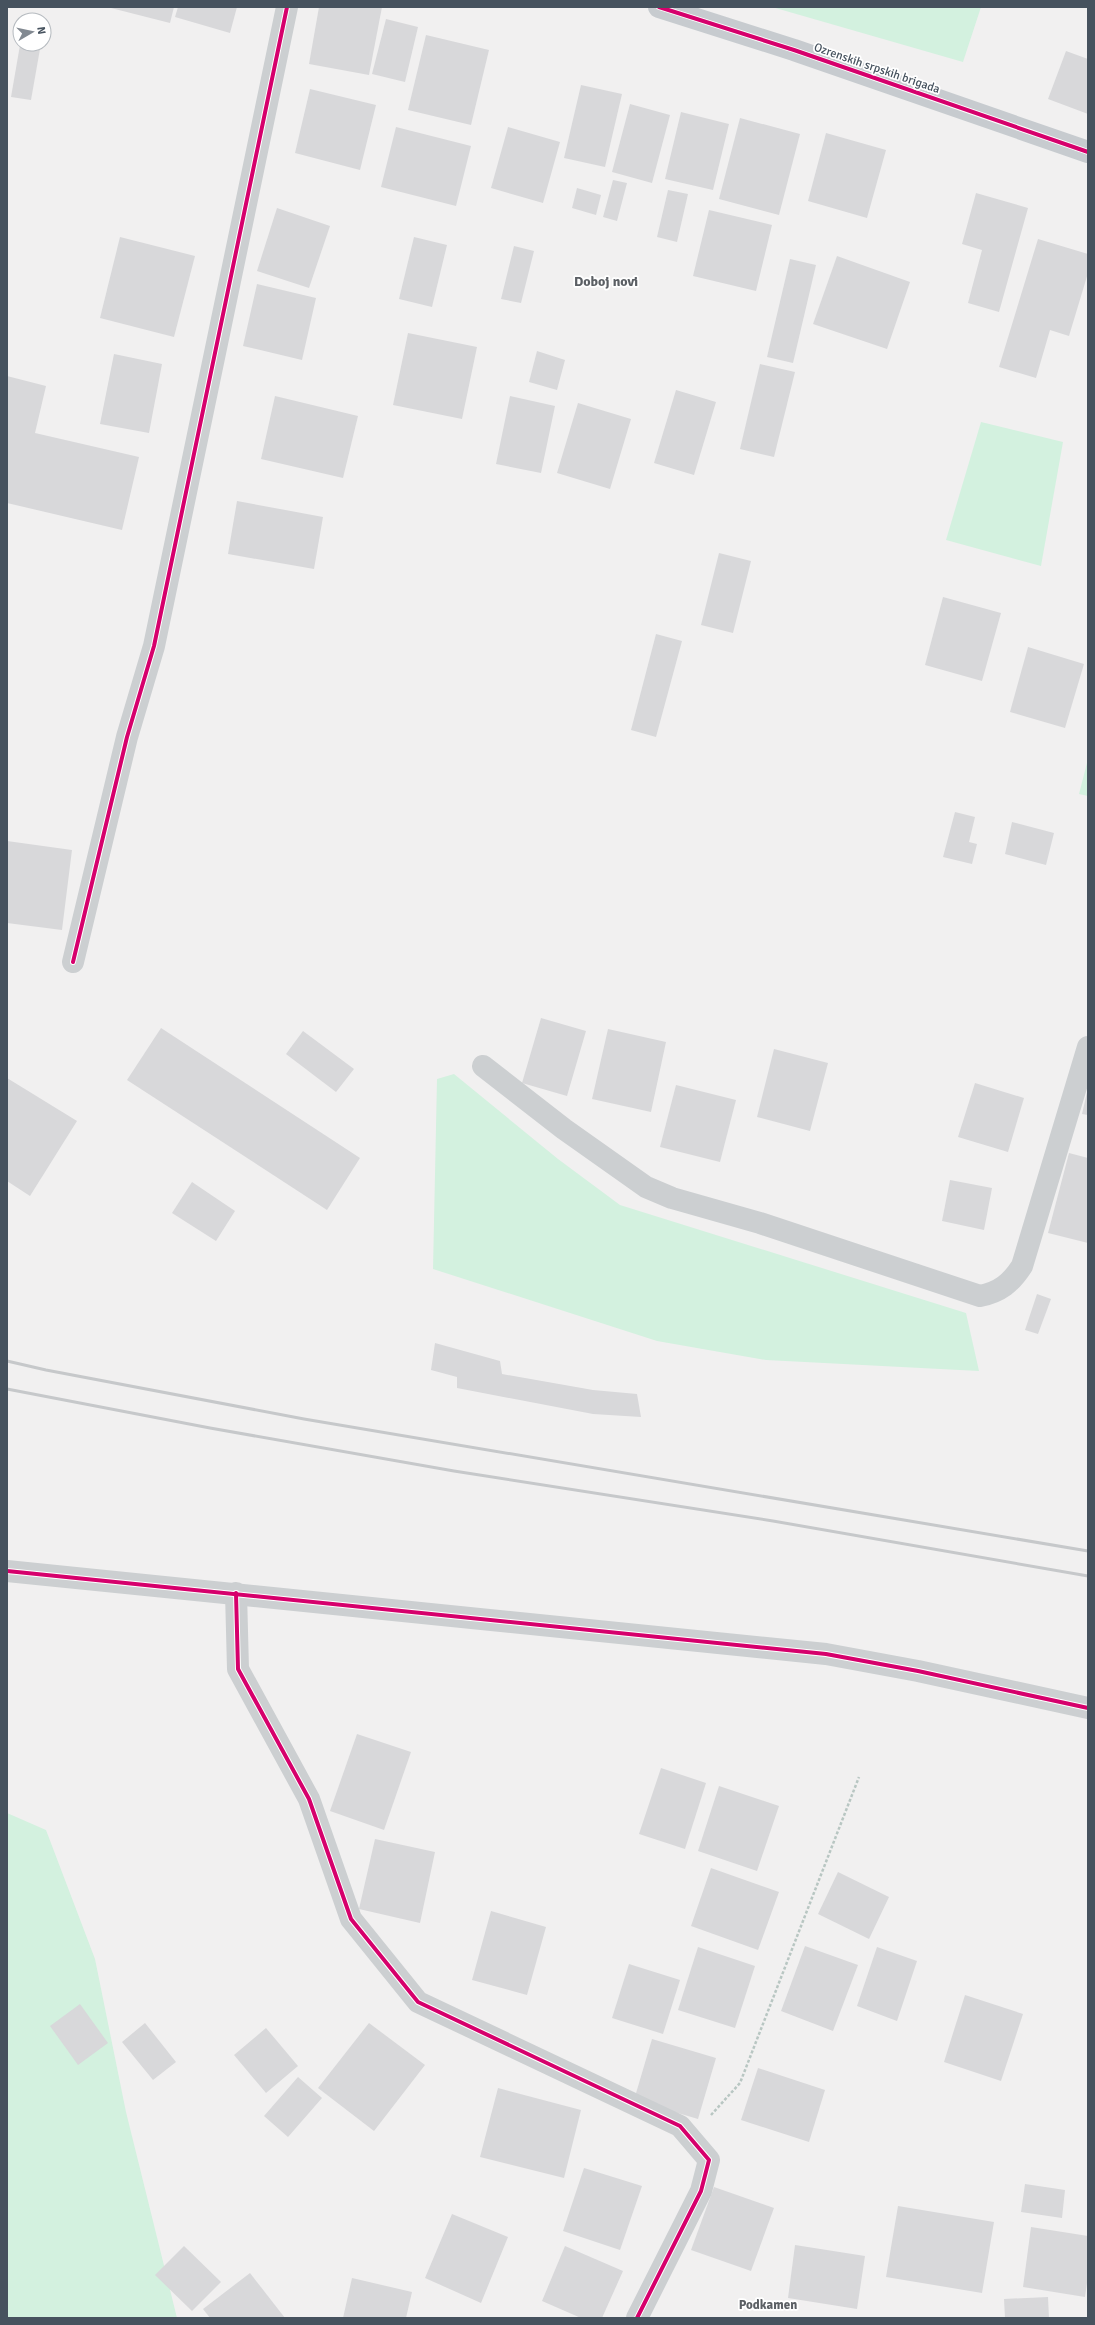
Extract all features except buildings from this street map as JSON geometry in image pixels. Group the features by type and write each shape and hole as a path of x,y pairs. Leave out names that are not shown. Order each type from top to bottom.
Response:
{"main road":[{"name":"Ozrenskih srpskih brigada","path":"659,7 794,50 1088,152"}],"street":[{"path":"73,962 127,737 154,646 287,7"},
{"path":"483,1066 564,1129 646,1187 672,1198 760,1223 980,1296 992,1294 1013,1281 1022,1266 1088,1047"},
{"path":"7,1571 236,1593 826,1654 918,1671 1088,1708"},
{"path":"236,1593 238,1669 250,1694 309,1799 351,1919 418,2002 680,2126 709,2160 701,2191 637,2318"}],"path":[{"path":"690,2137 740,2083 859,1777"}],"green space":[{"path":"772,7 981,7 963,62"},
{"path":"981,422 1063,442 1041,566 946,540"},
{"path":"1088,759 1088,796 1079,794"},
{"path":"454,1074 558,1159 620,1205 966,1313 979,1371 766,1360 657,1341 433,1269 437,1079"},
{"path":"7,1813 46,1830 95,1959 126,2112 177,2318 7,2318"}],"railway":[{"path":"7,1361 46,1370 304,1419 1088,1551"},
{"path":"7,1389 210,1428 454,1471 773,1521 1088,1576"}],"cycle path":[{"path":"73,962 127,737 154,646 287,7"},
{"path":"659,7 794,50 1088,152"},
{"path":"7,1571 826,1654 918,1671 1088,1708"},
{"path":"236,1593 238,1669 309,1799 351,1919 418,2002 680,2126 709,2160 701,2191 637,2318"}],"district":[{"name":"Doboj novi","path":"606,281"},
{"name":"Podkamen","path":"768,2304"}]}
